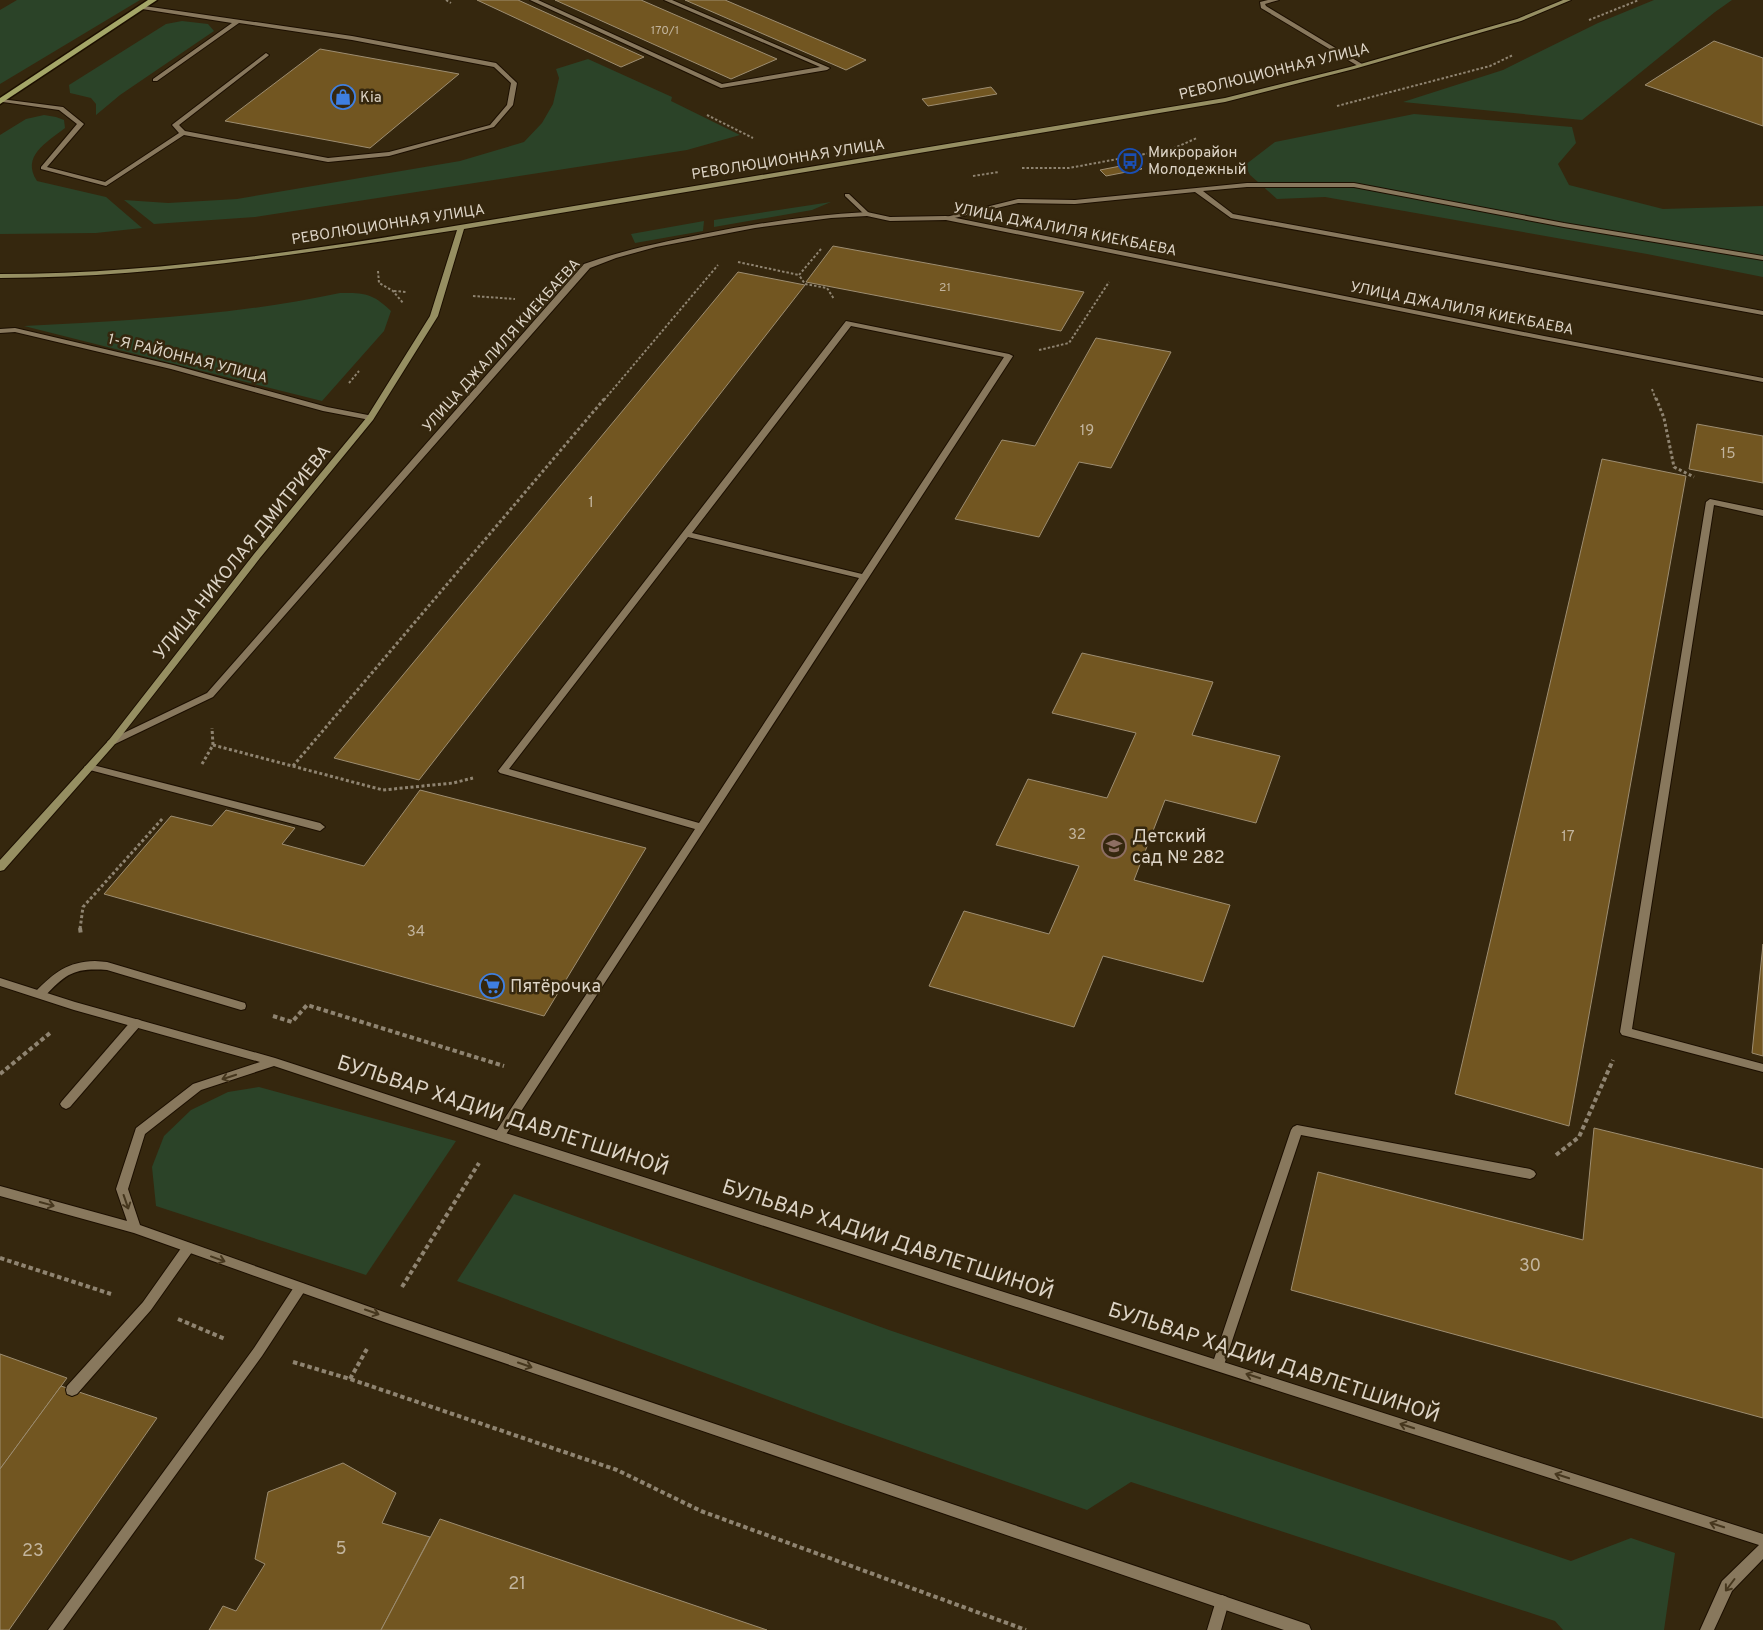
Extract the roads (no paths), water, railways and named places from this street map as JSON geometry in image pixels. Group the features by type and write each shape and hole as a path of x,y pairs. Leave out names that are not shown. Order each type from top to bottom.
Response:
{"main road":[{"path":"2,101 144,8 153,0"},
{"name":"РЕВОЛЮЦИОННАЯ УЛИЦА","path":"0,276 60,276 159,269 269,256 460,227 1226,100 1360,65 1518,20 1568,0"},
{"name":"УЛИЦА НИКОЛАЯ ДМИТРИЕВА","path":"0,867 112,742 256,556 370,418 434,316 460,227"}],"street":[{"path":"533,0 720,86 827,68 667,0"},
{"path":"1276,0 1262,3 1263,7 1360,65"},
{"path":"144,8 352,38 496,65 514,83 510,104 492,126 388,154 328,160 183,133 175,125 266,54"},
{"path":"155,80 238,21"},
{"path":"2,101 61,108 81,124 43,168 106,184 183,133"},
{"path":"946,218 1018,201 1075,202 1248,185 1354,185 1564,225 1763,258"},
{"path":"1198,191 1231,216 1763,313"},
{"path":"847,195 867,214"},
{"name":"УЛИЦА ДЖАЛИЛЯ КИЕКБАЕВА","path":"112,742 210,695 587,266 613,256 656,245 830,216 867,214 890,219 946,218 1763,380"},
{"path":"498,1135 538,1077 1009,356 849,323 504,771 701,827"},
{"name":"1-Я РАЙОННАЯ УЛИЦА","path":"0,331 15,330 173,367 326,409 370,418"},
{"path":"1763,512 1710,502 1626,1032 1763,1068"},
{"path":"686,534 865,577"},
{"path":"89,768 320,827"},
{"path":"40,994 55,978 69,969 85,964 107,966 241,1006"},
{"name":"БУЛЬВАР ХАДИИ ДАВЛЕТШИНОЙ","path":"0,982 74,1006 275,1062 1763,1540"},
{"path":"66,1104 136,1024"},
{"path":"135,1228 122,1188 140,1131 197,1087 275,1062"},
{"path":"1218,1365 1297,1130 1530,1174"},
{"path":"0,1191 135,1228 384,1317 1304,1630"},
{"path":"72,1390 147,1306 188,1248"},
{"path":"56,1630 258,1352 300,1288"},
{"path":"1707,1630 1727,1586 1763,1550"},
{"path":"1214,1630 1222,1602"}],"place":[{"name":"Kia","path":"343,97"},
{"name":"Микрорайон Молодежный","path":"1130,161"},
{"name":"Детский сад № 282","path":"1114,846"},
{"name":"Пятёрочка","path":"492,986"}]}
